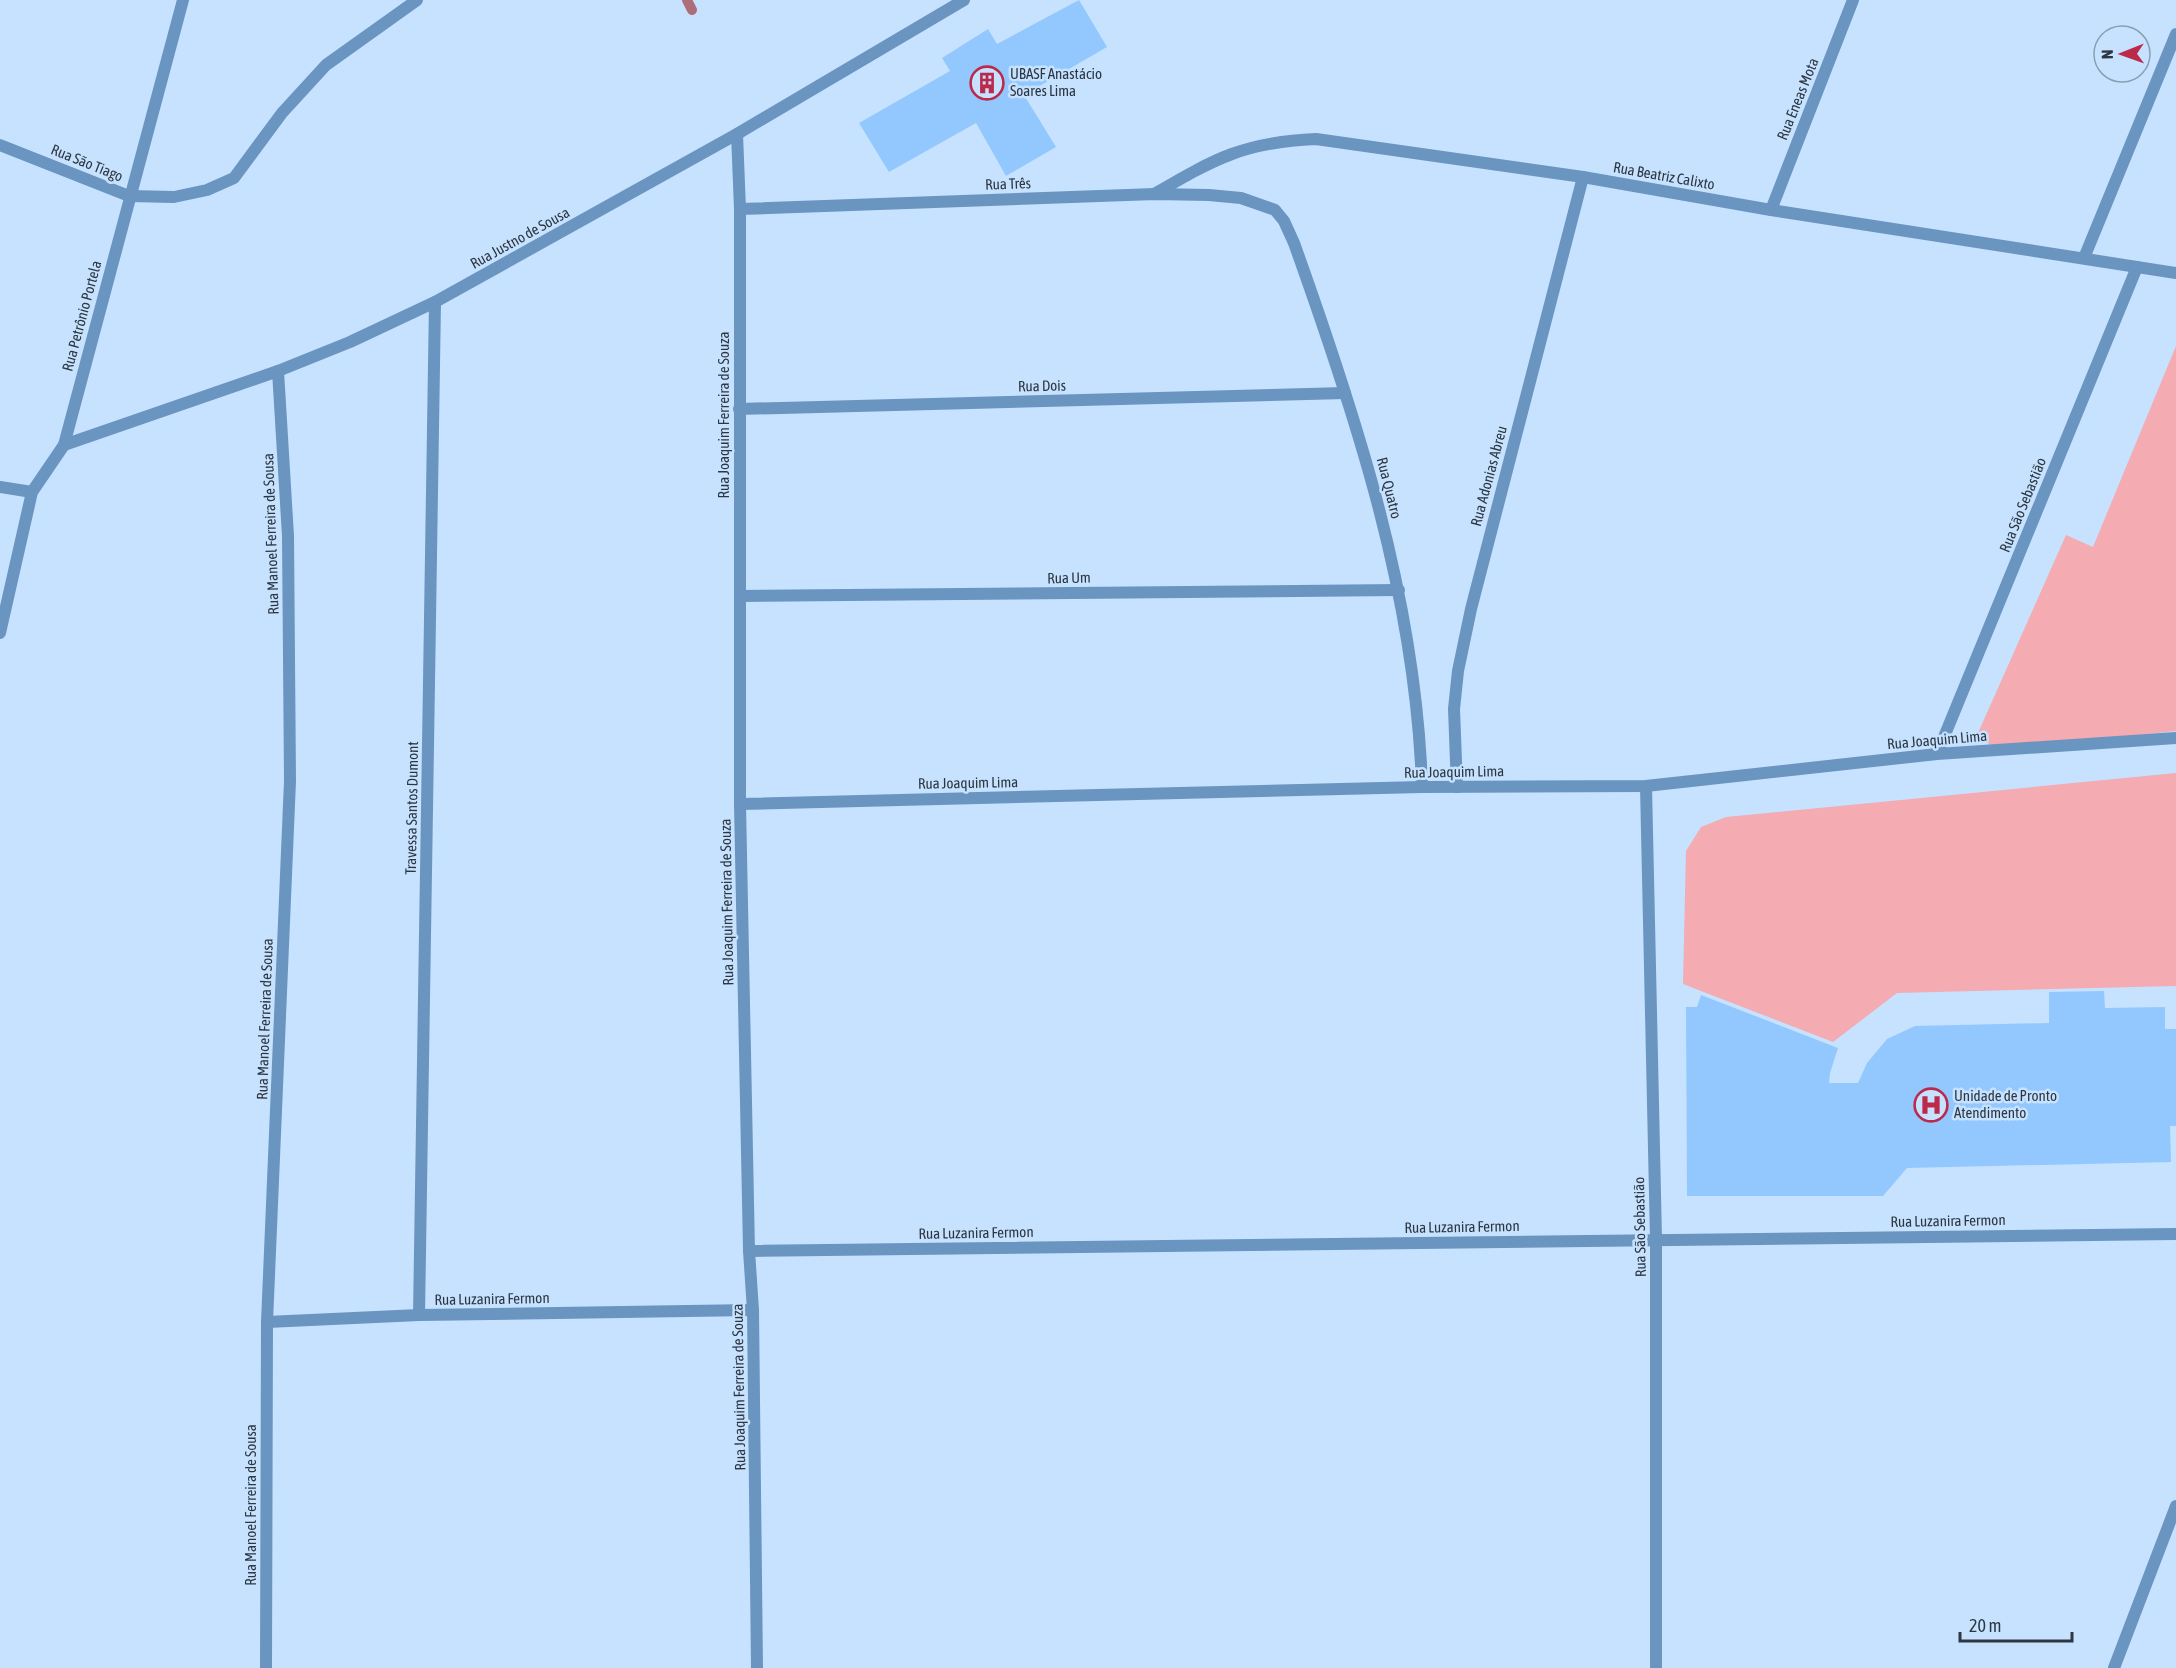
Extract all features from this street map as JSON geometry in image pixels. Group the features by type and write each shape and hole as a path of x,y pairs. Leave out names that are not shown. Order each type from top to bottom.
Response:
{"street":[{"name":"Rua Petrônio Portela","path":"0,633 32,492 64,445 183,0"},
{"name":"Rua São Tiago","path":"0,145 129,196 174,196 207,190 234,178 282,113 326,65 417,0"},
{"name":"Rua Justno de Sousa","path":"64,445 278,371 350,342 435,302 737,135 964,0"},
{"name":"Rua Eneas Mota","path":"1771,210 1853,0"},
{"path":"2084,258 2176,34"},
{"name":"Rua Joaquim Ferreira de Souza","path":"737,135 740,209 740,804 749,1251 753,1310 757,1668"},
{"name":"Rua Beatriz Calixto","path":"1155,194 1222,156 1277,141 1316,139 1582,177 1771,210 2176,273"},
{"name":"Rua Adonias Abreu","path":"1457,787 1454,709 1460,660 1582,177"},
{"name":"Rua Três","path":"740,209 1155,194 1241,198 1262,203 1275,210"},
{"name":"Rua Quatro","path":"1275,210 1284,221 1294,243 1370,470 1399,590 1420,745 1422,787"},
{"name":"Rua São Sebastião","path":"1937,754 2137,267"},
{"name":"Travessa Santos Dumont","path":"419,1315 435,302"},
{"name":"Rua Manoel Ferreira de Sousa","path":"266,1668 267,1322 290,781 288,536 278,371"},
{"name":"Rua Dois","path":"739,409 1345,393"},
{"path":"0,487 32,492"},
{"name":"Rua Um","path":"740,596 1399,590"},
{"name":"Rua Joaquim Lima","path":"740,804 1422,787 1646,786 1937,754 2173,739"},
{"name":"Rua São Sebastião","path":"1646,786 1656,1239 1656,1668"},
{"name":"Rua Luzanira Fermon","path":"749,1251 2176,1234"},
{"name":"Rua Luzanira Fermon","path":"267,1322 419,1315 753,1310"},
{"path":"2114,1668 2176,1506"}],"shaded area":[{"path":"2176,346 2176,731 1995,750 1978,733 2066,535 2093,547"},
{"path":"2176,773 2176,986 1897,993 1833,1042 1683,984 1686,851 1701,827 1726,817"}],"building":[{"name":"UBASF Anastácio Soares Lima","path":"1079,0 1107,47 1024,95 1056,147 1006,176 976,123 889,172 859,123 950,71 942,58 988,29 997,44"},
{"name":"Unidade de Pronto Atendimento","path":"2104,991 2105,1008 2165,1007 2165,1029 2176,1029 2176,1126 2170,1126 2171,1162 1907,1168 1883,1196 1687,1196 1686,1007 1697,1007 1701,995 1838,1048 1829,1083 1858,1083 1867,1063 1887,1039 1915,1026 2049,1023 2049,992"}],"waterway":[{"path":"687,0 692,10"}],"place":[{"name":"UBASF Anastácio Soares Lima","path":"987,83"},
{"name":"Unidade de Pronto Atendimento","path":"1931,1105"}]}
